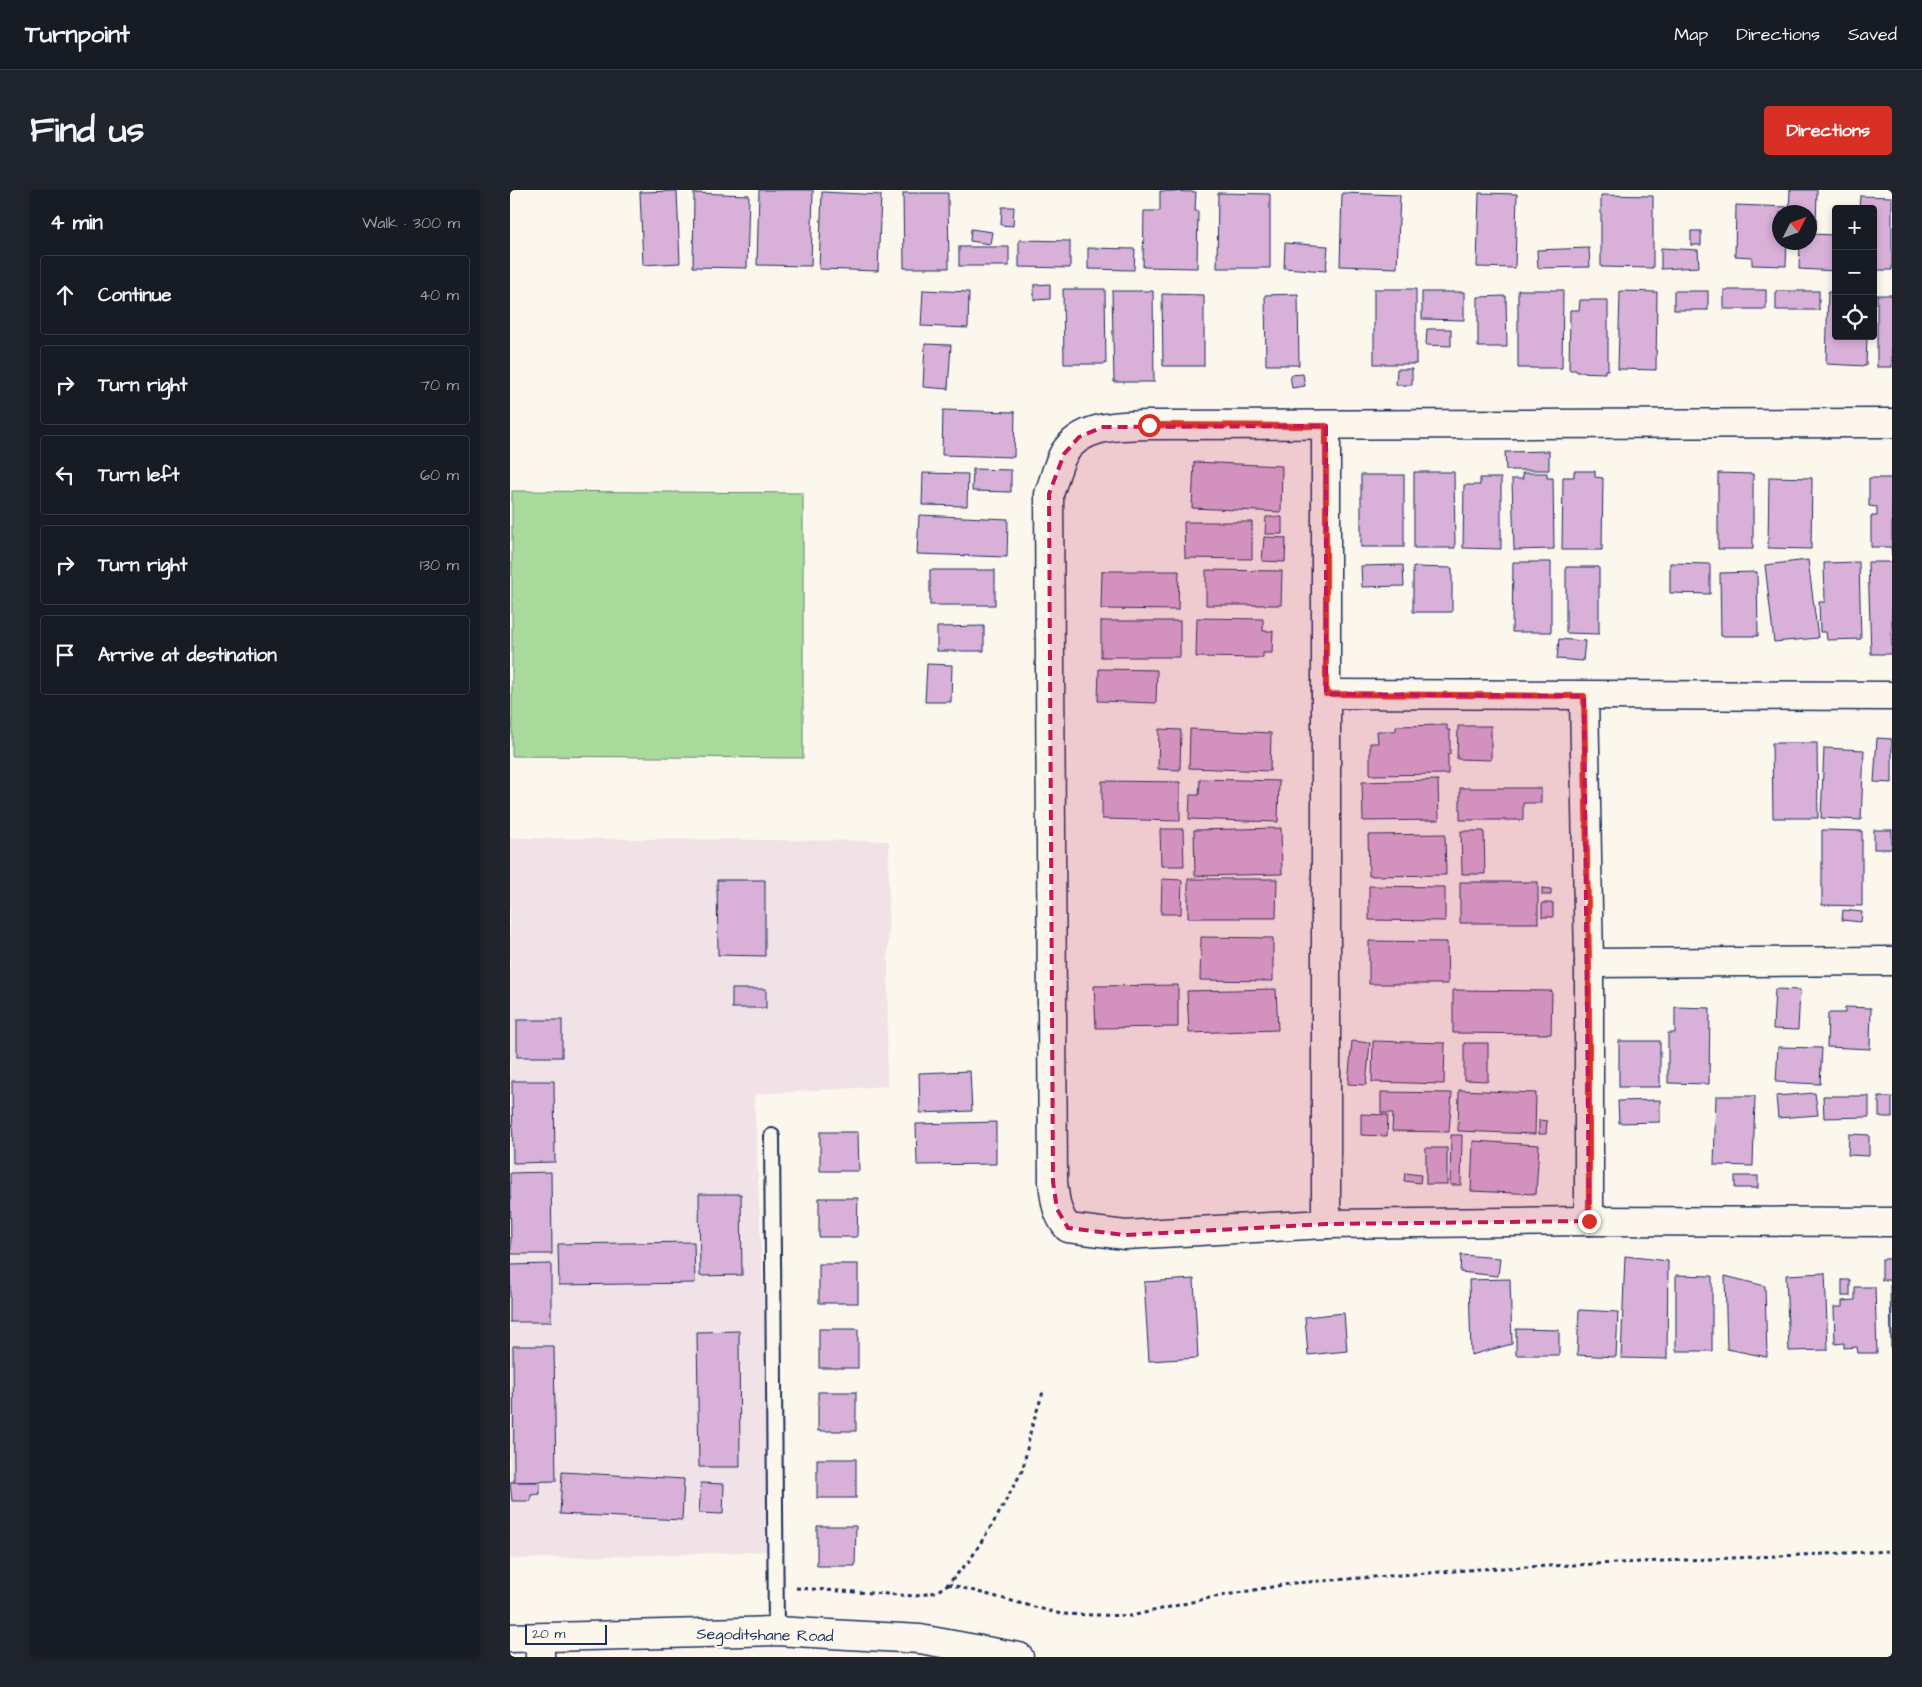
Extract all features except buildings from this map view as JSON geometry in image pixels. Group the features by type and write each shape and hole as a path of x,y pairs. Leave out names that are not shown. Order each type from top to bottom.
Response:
{"street":[{"path":"1892,423 1149,425 1104,427 1079,437 1064,454 1049,494 1053,1182 1057,1209 1061,1220 1068,1228 1125,1235 1326,1224 1589,1221 1892,1222"},
{"path":"1326,426 1326,1224"},
{"path":"1326,694 1892,696"},
{"path":"1584,696 1589,963 1589,1221"},
{"path":"1589,963 1892,961"},
{"name":"Segoditshane Road","path":"510,1638 540,1648 776,1631 920,1639 1019,1657"}],"lane":[{"path":"772,1136 776,1631"}],"path":[{"path":"776,1587 916,1596 936,1592 948,1584 970,1560 998,1515 1023,1469 1030,1429 1043,1392"},
{"path":"948,1584 1061,1614 1131,1616 1209,1598 1294,1583 1481,1569 1892,1551"}],"highlighted area":[{"path":"1326,426 1326,694 1584,696 1589,1221 1326,1224 1125,1235 1068,1228 1057,1209 1053,1182 1049,494 1064,454 1079,437 1103,427"}],"shaded area":[{"path":"510,838 889,841 887,1086 754,1094 775,1551 510,1559"}],"green space":[{"path":"512,491 803,493 803,758 512,756"}],"route":[{"path":"1149,425 1326,426 1326,694 1584,696 1589,963 1589,1221"}]}
